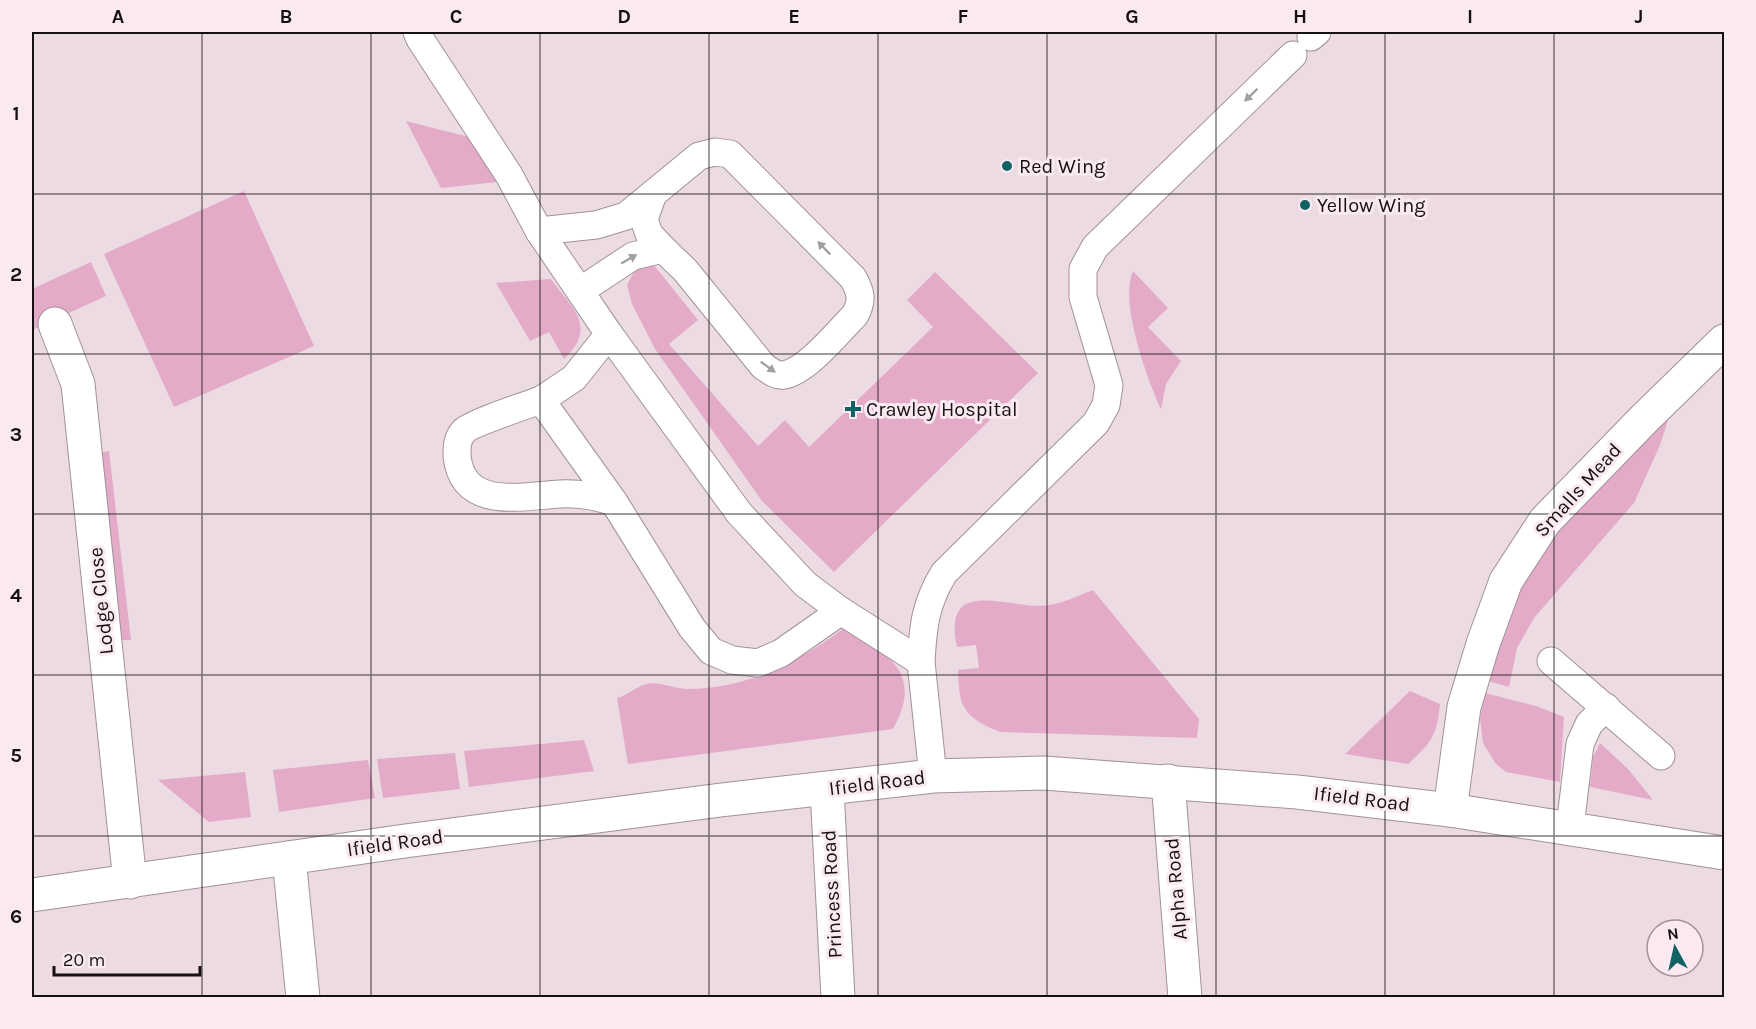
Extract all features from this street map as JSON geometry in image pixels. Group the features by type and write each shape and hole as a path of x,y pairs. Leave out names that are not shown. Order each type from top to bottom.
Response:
{"street":[{"name":"Lodge Close","path":"55,324 78,384 130,882"},
{"name":"Smalls Mead","path":"1450,810 1464,707 1483,644 1506,581 1545,521 1643,420 1725,341"},
{"name":"Ifield Road","path":"32,895 709,802 933,776 1044,773 1297,792 1450,810 1711,850"},
{"name":"Alpha Road","path":"1168,781 1185,998"},
{"name":"Princess Road","path":"826,790 838,998"},
{"path":"1711,850 1725,868"},
{"path":"289,858 303,998"}],"lane":[{"path":"417,32 509,174 539,231 609,334 739,513 805,584 841,611 921,662"},
{"path":"933,776 921,662 923,626 931,594 944,573 1096,423 1106,405 1109,385 1083,297 1083,269 1095,247 1307,41"},
{"path":"539,231 613,221 626,216 699,156 715,152 730,154 853,278 861,291 861,304 855,315 802,367 784,375 773,373 763,366 685,270 649,234 644,219 653,194"},
{"path":"580,291 633,256 663,249"},
{"path":"609,334 574,378 541,400 465,429 456,445 458,466 470,485 485,495 508,499 582,494 614,502"},
{"path":"541,400 614,502 692,628 711,651 732,660 758,663 781,653 841,611"},
{"path":"1551,661 1661,756"},
{"path":"1570,827 1580,744 1589,724 1606,707"}],"shaded area":[{"path":"406,121 469,137 497,182 441,188"},
{"path":"244,191 314,346 174,407 104,254"},
{"path":"649,259 698,320 669,344 758,446 785,420 809,447 933,327 907,300 935,272 1038,373 834,572 762,501 655,349 632,304 627,285 634,272"},
{"path":"91,262 106,296 32,330 32,289"},
{"path":"1133,271 1168,308 1148,327 1181,361 1166,384 1161,409 1136,340 1130,301"},
{"path":"551,279 574,309 581,327 574,347 564,359 549,332 530,341 496,283"},
{"path":"1672,408 1660,445 1634,503 1534,618 1517,648 1509,687 1488,681 1504,626 1515,599 1543,551 1577,508"},
{"path":"109,451 131,640 121,640 99,453"},
{"path":"1093,590 1199,719 1197,738 1000,732 978,721 966,710 960,694 958,670 979,668 976,645 957,647 955,624 960,610 970,603 984,600 1034,606 1049,605"},
{"path":"844,628 887,656 897,667 903,679 905,694 902,710 893,729 628,764 617,698 646,684 687,689 709,688 751,679 809,652"},
{"path":"1410,691 1440,704 1435,732 1416,757 1408,764 1345,754"},
{"path":"1485,693 1536,706 1564,717 1560,782 1506,772 1496,764 1483,743 1480,719"},
{"path":"584,740 594,771 469,787 464,751"},
{"path":"1600,743 1628,769 1653,800 1590,787 1593,757"},
{"path":"455,753 460,789 383,798 377,759"},
{"path":"368,760 375,798 279,812 273,770"},
{"path":"245,772 251,817 209,822 158,780"}],"place":[{"name":"Red Wing","path":"1007,166"},
{"name":"Yellow Wing","path":"1305,205"},
{"name":"Crawley Hospital","path":"853,409"}]}
